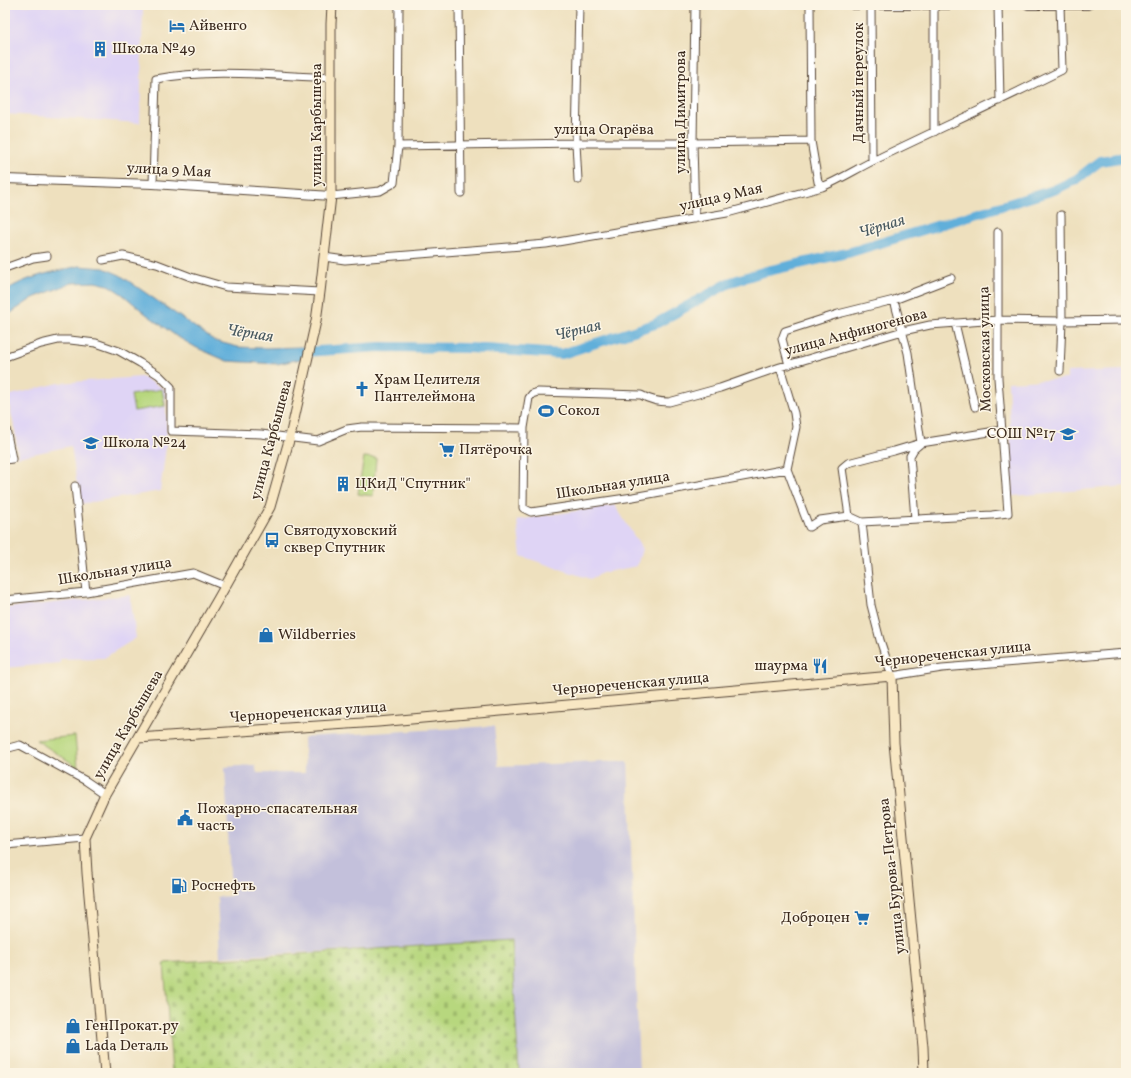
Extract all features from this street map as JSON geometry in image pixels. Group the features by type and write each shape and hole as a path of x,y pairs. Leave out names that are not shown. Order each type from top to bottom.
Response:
{"main road":[{"name":"улица Карбышева","path":"85,838 105,794 270,507 290,437 316,322 320,292 330,196 332,5"},
{"name":"Чернореченская улица","path":"138,738 378,722 892,676"},
{"name":"улица Бурова-Петрова","path":"892,676 894,743 924,1047 924,1073"},
{"path":"85,838 105,1073"}],"street":[{"path":"330,196 380,191 394,184 398,146 399,5"},
{"path":"460,5 461,194"},
{"path":"578,180 576,143 579,5"},
{"name":"улица Димитрова","path":"695,5 693,143 695,219"},
{"path":"810,5 811,141 818,182 822,187"},
{"path":"853,5 971,5"},
{"name":"Дачный переулок","path":"871,5 872,161"},
{"path":"934,5 934,132"},
{"path":"998,5 1000,101"},
{"path":"1028,5 1088,5"},
{"name":"улица 9 Мая","path":"324,256 345,260 546,244 727,213 831,184 872,161 1062,70 1060,5"},
{"path":"153,184 156,79 177,75 198,74 242,74 332,78"},
{"name":"улица Огарёва","path":"398,146 811,141"},
{"name":"улица 9 Мая","path":"5,180 153,184 330,196"},
{"path":"1060,371 1062,321 1061,216"},
{"name":"Московская улица","path":"915,519 1008,513 998,378 998,232"},
{"path":"5,268 33,258 47,256"},
{"path":"103,260 123,256 157,264 191,277 226,287 320,292"},
{"path":"789,365 782,339 784,331 838,314 894,300 951,278"},
{"path":"894,300 908,353 921,443"},
{"name":"улица Анфиногенова","path":"524,428 529,398 536,392 641,395 644,400 669,402 720,388 780,367 902,331 930,325 998,320 1126,320"},
{"path":"956,323 975,407"},
{"path":"5,357 41,344 58,340 96,343 119,351 159,375 171,387 171,431 261,434 318,441 347,429 362,427 524,428"},
{"path":"780,367 794,413 796,427 787,469 809,527 820,520 849,516 862,522 915,519 910,456 914,449 921,443"},
{"path":"5,424 8,459"},
{"name":"Школьная улица","path":"524,428 523,508 531,512 633,497 787,469"},
{"path":"849,516 842,468 848,462 921,443 1002,430"},
{"path":"894,451 910,456"},
{"path":"75,486 86,592"},
{"path":"862,522 871,605 881,646 892,676"},
{"name":"Школьная улица","path":"5,600 86,592 193,573 225,586"},
{"name":"Чернореченская улица","path":"892,676 942,668 1126,653"},
{"path":"5,749 20,745 86,781 105,794"},
{"path":"5,844 85,838"}],"shaded area":[{"path":"5,5 143,6 140,123 5,114"},
{"name":"СОШ №17","path":"1126,370 1126,486 1013,496 1008,382 1067,379 1067,372"},
{"name":"Школа №24","path":"141,377 165,389 167,440 160,491 80,504 71,446 18,457 15,430 7,396 59,383"},
{"path":"615,505 642,549 637,566 602,573 590,579 521,556 517,520"},
{"path":"130,595 136,638 104,658 60,659 60,663 5,668 5,608"},
{"path":"494,726 498,766 628,761 639,1073 519,1073 511,941 220,957 217,897 231,896 225,767 255,765 257,773 305,773 304,737"}],"green space":[{"path":"162,389 165,406 134,411 131,395"},
{"path":"364,457 376,458 373,496 358,494"},
{"path":"75,736 78,767 36,740"},
{"path":"511,940 519,1073 172,1073 164,963"}],"water":[{"path":"79,266 104,268 120,275 215,341 238,347 302,347 301,359 277,364 227,361 197,348 176,336 122,294 108,285 95,282 72,283 33,298 5,317 5,291 31,278"}],"waterway":[{"name":"Чёрная","path":"288,353 380,347 469,348 562,354 655,324 731,282 763,272 851,252 1054,190 1077,179 1100,161 1126,157"}],"place":[{"name":"Айвенго","path":"177,26"},
{"name":"Школа №49","path":"100,49"},
{"name":"Храм Целителя Пантелеймона","path":"362,389"},
{"name":"Сокол","path":"546,411"},
{"name":"СОШ №17","path":"1068,434"},
{"name":"Школа №24","path":"91,443"},
{"name":"Пятёрочка","path":"447,450"},
{"name":"ЦКиД \"Спутник\"","path":"343,484"},
{"name":"Святодуховский сквер Спутник","path":"272,540"},
{"name":"Wildberries","path":"266,635"},
{"name":"шаурма","path":"820,666"},
{"name":"Пожарно-спасательная часть","path":"185,818"},
{"name":"Роснефть","path":"179,886"},
{"name":"Доброцен","path":"862,918"},
{"name":"ГенПрокат.ру","path":"73,1026"},
{"name":"Lada Dеталь","path":"73,1046"}]}
